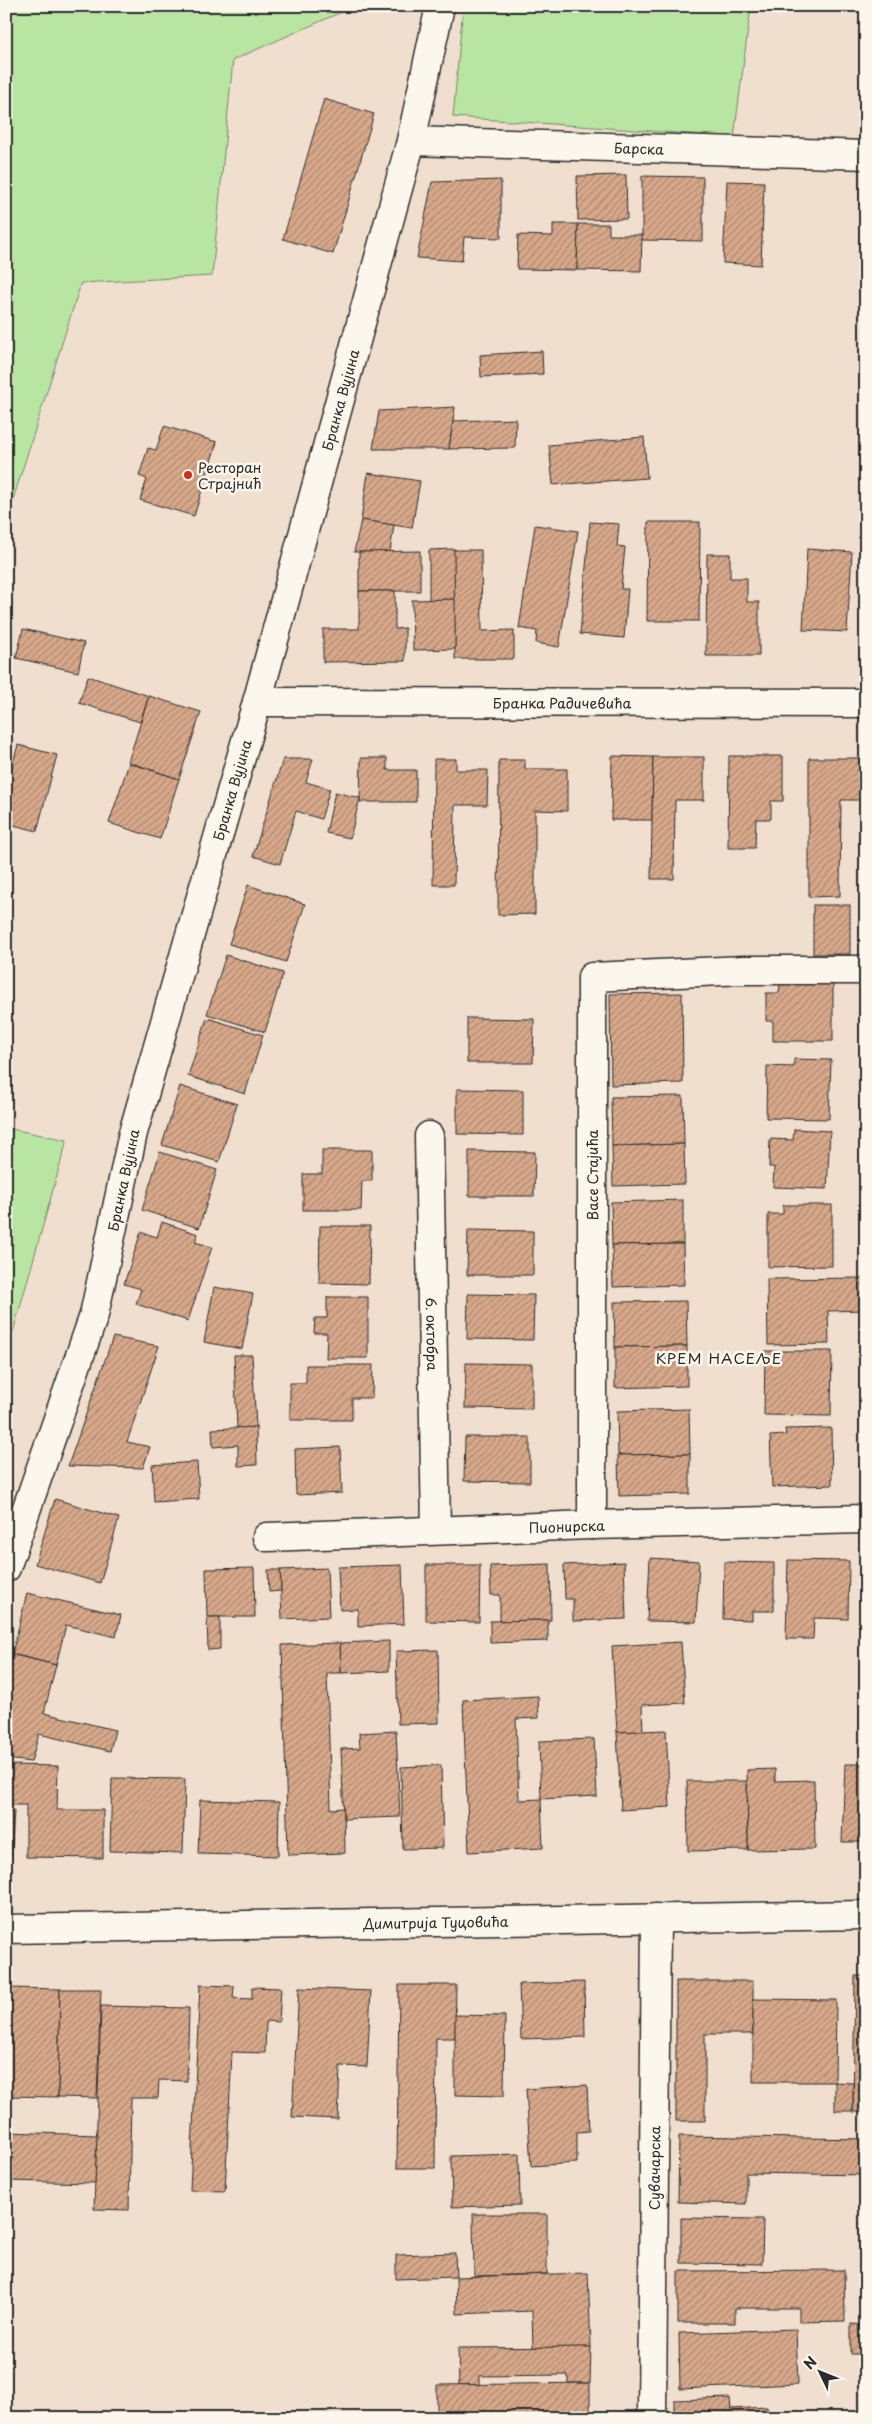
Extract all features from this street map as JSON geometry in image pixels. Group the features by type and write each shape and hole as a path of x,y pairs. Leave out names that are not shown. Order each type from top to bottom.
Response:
{"street":[{"name":"Бранка Вујина","path":"6,1568 94,1315 133,1133 257,702 412,141 440,6"},
{"name":"Барска","path":"412,141 866,154"},
{"name":"Бранка Радичевића","path":"257,702 866,703"},
{"name":"Васе Стајића","path":"592,1525 592,978 744,970 866,970"},
{"name":"6. октобра","path":"429,1136 436,1530"},
{"name":"Пионирска","path":"267,1537 592,1525 866,1519"},
{"name":"Димитрија Туцовића","path":"6,1929 866,1915"},
{"name":"Сувачарска","path":"652,2418 656,1918"}],"green space":[{"path":"6,6 355,6 233,60 212,276 81,283 6,522"},
{"path":"463,6 751,6 734,137 453,117"},
{"path":"6,1128 67,1140 6,1357"}],"building":[{"path":"324,99 374,114 333,254 283,239"},
{"path":"626,175 627,219 578,220 577,176"},
{"path":"642,176 703,177 703,241 642,240"},
{"path":"501,180 501,238 464,237 462,261 417,258 432,182"},
{"path":"727,181 764,182 761,265 723,263"},
{"path":"553,224 578,224 577,270 517,269 518,235 553,236"},
{"path":"578,224 609,224 609,235 642,235 641,271 577,270"},
{"path":"542,351 543,374 481,377 480,355"},
{"path":"455,407 449,449 373,449 379,411"},
{"path":"516,419 515,448 449,449 453,421"},
{"path":"164,426 217,442 194,516 140,500 147,479 139,476 148,448 156,450"},
{"path":"644,437 647,478 553,485 549,445"},
{"path":"368,473 420,481 412,528 361,520"},
{"path":"361,520 394,525 390,552 354,552"},
{"path":"590,522 619,524 617,546 625,547 621,589 628,589 624,638 580,634"},
{"path":"648,522 700,522 699,621 647,621"},
{"path":"535,525 578,531 559,647 536,643 537,631 519,628"},
{"path":"455,549 455,599 429,600 429,550"},
{"path":"807,549 852,552 847,632 803,630"},
{"path":"454,550 481,550 482,631 514,630 514,659 455,659"},
{"path":"420,551 420,591 359,591 359,552"},
{"path":"707,554 730,554 730,578 747,578 747,602 759,602 759,656 706,656"},
{"path":"359,591 395,591 395,629 405,628 405,661 323,662 323,629 359,629"},
{"path":"455,599 455,649 413,650 412,600"},
{"path":"23,629 84,643 78,672 16,658"},
{"path":"88,676 149,696 140,722 79,703"},
{"path":"149,696 201,712 179,779 128,762"},
{"path":"18,745 57,755 37,831 6,823 6,787"},
{"path":"612,756 653,757 652,820 611,820"},
{"path":"729,756 783,756 783,801 771,801 771,819 756,819 755,848 728,848"},
{"path":"653,757 704,757 704,800 675,800 674,879 651,879"},
{"path":"361,758 387,758 387,770 416,770 416,802 360,802"},
{"path":"809,758 866,758 866,800 841,800 840,896 809,897"},
{"path":"283,759 313,759 306,782 330,789 321,819 296,811 280,864 253,856"},
{"path":"434,759 456,759 456,770 488,770 487,805 455,805 454,885 433,885"},
{"path":"499,760 525,760 525,769 567,769 567,811 535,810 535,914 498,915"},
{"path":"129,763 179,779 160,839 109,823"},
{"path":"335,792 360,798 350,838 326,833"},
{"path":"248,885 305,904 286,962 229,944"},
{"path":"813,905 850,905 850,954 813,954"},
{"path":"226,955 283,973 265,1032 207,1014"},
{"path":"780,984 833,984 833,1041 773,1041 773,1021 766,1021 766,993 779,993"},
{"path":"682,993 683,1083 611,1085 610,994"},
{"path":"207,1018 263,1035 245,1094 188,1076"},
{"path":"467,1018 534,1019 533,1063 467,1063"},
{"path":"794,1059 831,1060 829,1119 766,1118 767,1066 794,1067"},
{"path":"180,1086 237,1104 219,1162 162,1145"},
{"path":"457,1089 523,1090 523,1135 457,1134"},
{"path":"683,1096 684,1144 612,1146 611,1097"},
{"path":"794,1129 830,1131 827,1189 773,1187 774,1167 769,1167 770,1139 793,1140"},
{"path":"684,1144 685,1184 613,1186 612,1146"},
{"path":"322,1150 372,1150 372,1181 362,1181 361,1210 303,1210 303,1174 322,1174"},
{"path":"469,1151 535,1152 534,1196 469,1196"},
{"path":"160,1152 217,1170 199,1228 142,1210"},
{"path":"683,1200 683,1244 612,1245 611,1202"},
{"path":"783,1205 832,1205 832,1266 768,1267 768,1214 783,1214"},
{"path":"162,1222 198,1234 195,1242 212,1247 188,1321 136,1304 141,1289 124,1284 141,1232 157,1237"},
{"path":"320,1226 370,1226 369,1284 319,1283"},
{"path":"468,1230 533,1231 533,1275 467,1275"},
{"path":"683,1244 684,1285 613,1287 612,1245"},
{"path":"865,1278 865,1310 828,1311 829,1344 768,1345 767,1279"},
{"path":"214,1287 253,1294 242,1349 204,1342"},
{"path":"468,1294 534,1295 533,1340 467,1339"},
{"path":"327,1297 368,1297 368,1358 326,1358 327,1333 314,1333 315,1318 327,1318"},
{"path":"686,1301 687,1346 615,1347 614,1302"},
{"path":"113,1337 159,1346 127,1442 150,1447 143,1468 68,1466"},
{"path":"687,1346 687,1386 615,1388 615,1347"},
{"path":"765,1351 832,1351 831,1416 764,1415"},
{"path":"234,1355 252,1355 256,1427 237,1428"},
{"path":"466,1363 532,1364 532,1409 465,1408"},
{"path":"306,1365 373,1365 372,1398 352,1398 352,1420 290,1420 290,1383 306,1383"},
{"path":"689,1409 690,1454 618,1455 617,1411"},
{"path":"256,1427 257,1465 238,1466 238,1445 213,1447 212,1429"},
{"path":"831,1428 832,1485 772,1487 770,1436 786,1435 785,1429"},
{"path":"465,1437 530,1437 530,1482 464,1481"},
{"path":"340,1447 342,1493 296,1495 295,1449"},
{"path":"690,1454 690,1494 619,1496 618,1455"},
{"path":"197,1462 199,1499 154,1502 152,1465"},
{"path":"55,1499 119,1518 100,1583 35,1564"},
{"path":"650,1558 699,1561 696,1622 647,1621"},
{"path":"788,1560 849,1561 848,1619 814,1618 813,1639 786,1639"},
{"path":"624,1562 626,1619 573,1621 573,1599 565,1599 564,1565"},
{"path":"724,1562 774,1563 774,1611 752,1611 752,1620 723,1619"},
{"path":"550,1564 551,1620 500,1621 500,1595 491,1595 490,1566"},
{"path":"402,1565 404,1624 358,1626 358,1609 340,1610 338,1567"},
{"path":"426,1565 480,1565 479,1622 426,1621"},
{"path":"254,1568 255,1617 207,1617 206,1569"},
{"path":"327,1568 329,1617 282,1619 280,1570"},
{"path":"268,1570 280,1570 281,1591 269,1592"},
{"path":"862,1578 866,1578 866,1614 863,1614"},
{"path":"27,1593 121,1615 116,1637 66,1625 56,1665 12,1654"},
{"path":"207,1617 220,1617 220,1649 208,1650"},
{"path":"548,1620 548,1641 490,1643 490,1621"},
{"path":"389,1641 389,1671 341,1673 340,1643"},
{"path":"681,1642 685,1703 642,1705 643,1731 617,1732 612,1646"},
{"path":"340,1643 341,1673 327,1673 331,1809 344,1808 345,1853 288,1855 282,1645"},
{"path":"438,1650 439,1723 398,1724 396,1651"},
{"path":"6,1653 56,1665 44,1713 115,1730 110,1751 39,1734 31,1762 6,1759"},
{"path":"538,1696 539,1718 516,1719 519,1800 541,1799 543,1848 469,1852 463,1700"},
{"path":"666,1730 670,1807 621,1810 617,1732"},
{"path":"396,1731 400,1817 344,1819 341,1749 360,1748 359,1733"},
{"path":"594,1739 597,1796 541,1799 539,1741"},
{"path":"845,1764 866,1764 866,1842 842,1842"},
{"path":"10,1765 58,1766 57,1810 103,1810 103,1858 26,1857 26,1805 10,1805"},
{"path":"441,1765 443,1848 403,1849 401,1767"},
{"path":"775,1769 775,1781 814,1780 815,1849 748,1850 747,1770"},
{"path":"112,1778 185,1779 183,1853 110,1851"},
{"path":"687,1781 747,1781 748,1850 688,1851"},
{"path":"200,1800 279,1802 278,1856 198,1854"},
{"path":"6,1811 14,1811 11,1860 6,1860"},
{"path":"855,1976 866,1976 866,2112 853,2112"},
{"path":"676,1981 753,1981 753,2034 705,2034 705,2121 676,2121"},
{"path":"584,1982 585,2037 521,2039 519,1984"},
{"path":"200,1985 234,1986 233,1998 252,1999 252,1987 281,1988 279,2022 266,2021 265,2053 232,2052 225,2191 190,2190"},
{"path":"399,1985 456,1985 455,2038 436,2038 435,2168 397,2168"},
{"path":"6,1988 60,1989 58,2097 6,2096"},
{"path":"299,1988 371,1991 367,2067 340,2066 338,2119 292,2117"},
{"path":"60,1989 101,1989 97,2098 58,2097"},
{"path":"753,1999 836,2000 835,2082 753,2082"},
{"path":"101,2006 189,2008 187,2081 159,2080 158,2098 131,2098 129,2210 94,2209"},
{"path":"455,2015 505,2016 504,2096 455,2095"},
{"path":"835,2082 853,2083 853,2111 835,2111"},
{"path":"587,2085 589,2131 577,2132 577,2163 531,2166 526,2089"},
{"path":"6,2132 97,2135 95,2183 6,2181"},
{"path":"679,2136 866,2139 866,2175 746,2173 746,2204 678,2202"},
{"path":"519,2154 520,2205 452,2207 451,2156"},
{"path":"473,2214 547,2214 547,2274 474,2276"},
{"path":"681,2218 763,2219 762,2264 681,2263"},
{"path":"455,2253 456,2277 396,2279 396,2255"},
{"path":"844,2270 845,2321 799,2322 799,2308 735,2308 735,2323 678,2323 678,2271"},
{"path":"588,2273 591,2347 533,2349 532,2311 457,2314 456,2277"},
{"path":"851,2324 866,2325 866,2354 851,2354"},
{"path":"796,2329 798,2384 680,2389 679,2333"},
{"path":"591,2347 590,2383 568,2383 568,2375 479,2376 479,2385 459,2385 458,2348"},
{"path":"590,2383 590,2418 437,2418 437,2385"},
{"path":"730,2398 731,2409 767,2407 768,2418 674,2418 674,2400"}],"place":[{"name":"Ресторан Страјнић","path":"188,475"}],"district":[{"name":"КРЕМ НАСЕЉЕ","path":"719,1357"}]}
